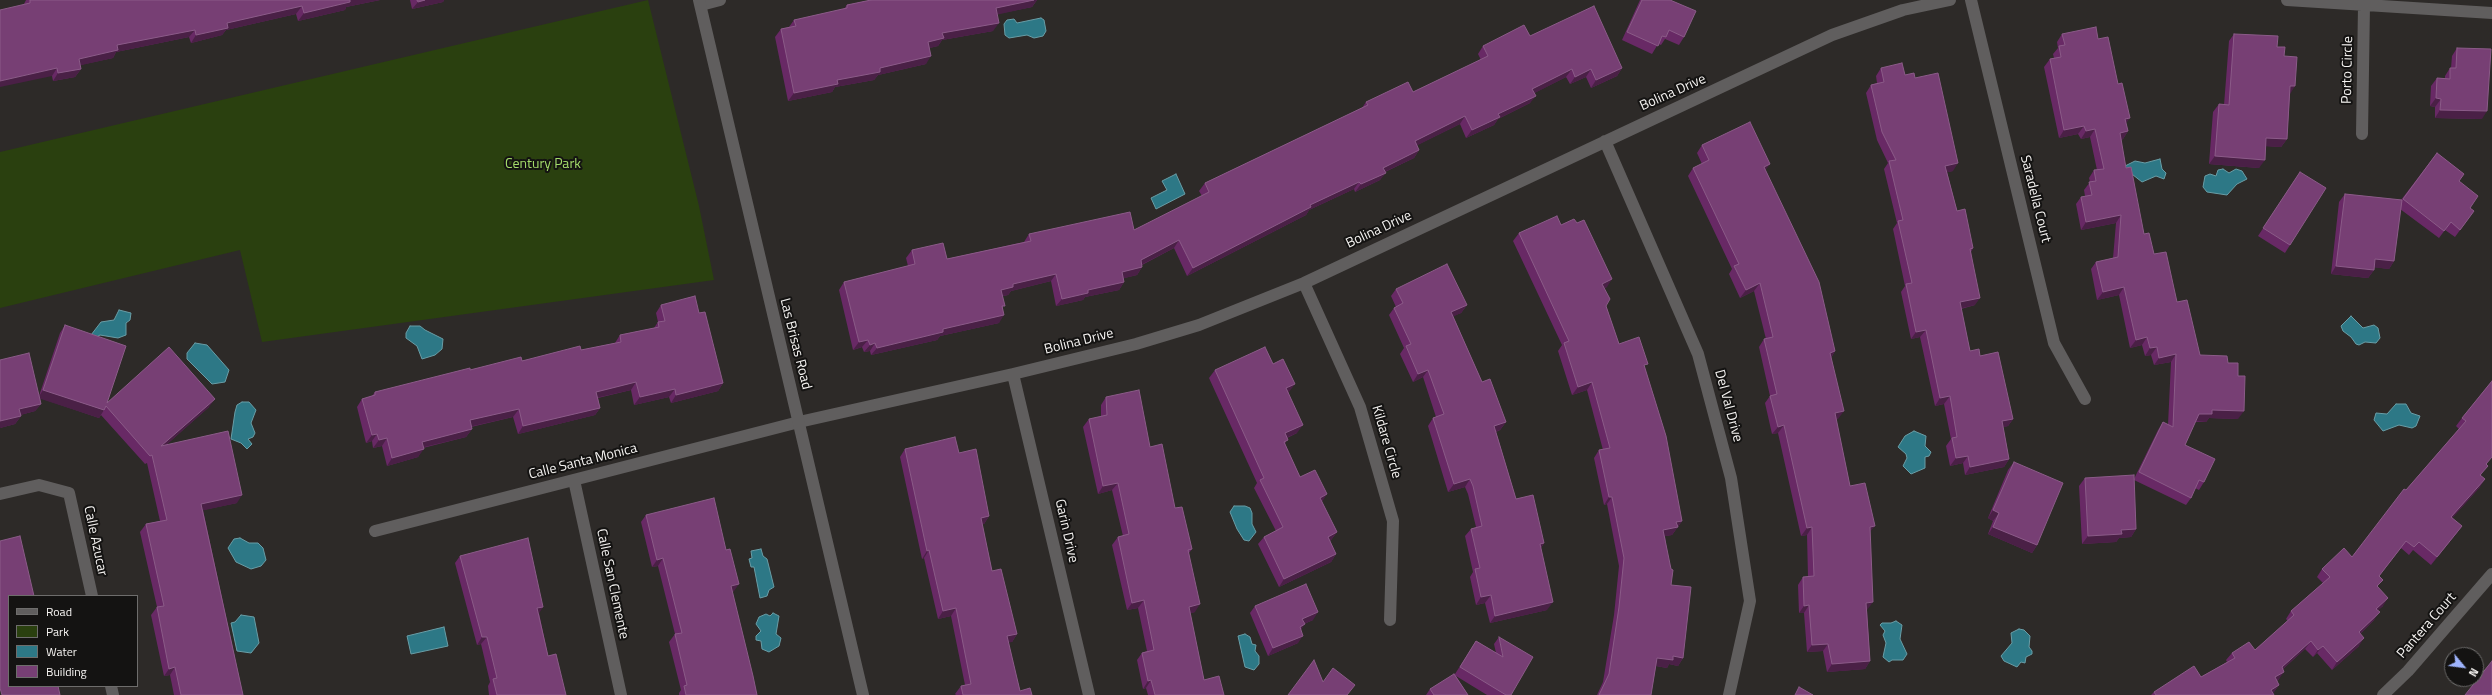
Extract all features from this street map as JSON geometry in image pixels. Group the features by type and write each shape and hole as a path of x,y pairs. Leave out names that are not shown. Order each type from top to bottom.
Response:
{"street":[{"path":"700,2 720,0"},
{"name":"Bolina Drive","path":"799,422 1013,374 1136,344 1199,325 1304,283 1832,36 1903,10 1950,0"},
{"name":"Saradella Court","path":"1971,0 2054,343 2085,399"},
{"path":"2287,0 2492,13"},
{"name":"Las Brisas Road","path":"700,2 863,695"},
{"name":"Porto Circle","path":"2362,134 2364,6"},
{"name":"Del Val Drive","path":"1605,141 1698,354 1731,478 1750,601 1730,695"},
{"name":"Kildare Circle","path":"1304,283 1360,407 1393,521 1390,620"},
{"name":"Garin Drive","path":"1013,374 1089,695"},
{"name":"Calle Santa Monica","path":"375,531 799,422"},
{"name":"Calle San Clemente","path":"574,480 621,695"},
{"name":"Calle Azucar","path":"0,494 39,485 69,493 92,595"},
{"name":"Pantera Court","path":"2383,695 2408,671 2492,574"}],"green space":[{"name":"Century Park","path":"648,0 699,206 714,280 262,342 240,250 0,308 0,152"}],"water":[{"path":"1041,18 1044,20 1046,31 1043,36 1034,38 1027,35 1009,38 1005,35 1004,24 1007,20 1014,19 1017,23"},
{"path":"2160,159 2162,169 2166,173 2164,179 2156,176 2142,182 2123,167 2135,161 2145,163"},
{"path":"2223,169 2229,173 2236,169 2242,171 2247,179 2237,184 2227,195 2207,192 2203,187 2205,176 2210,174 2216,176 2218,170"},
{"path":"1176,174 1185,194 1156,209 1151,198 1167,190 1162,181"},
{"path":"119,310 131,313 130,320 126,323 126,335 118,338 100,335 95,338 91,335 101,322 114,320"},
{"path":"2351,316 2363,328 2374,325 2378,328 2380,338 2376,343 2365,342 2359,345 2356,344 2351,337 2343,331 2341,326"},
{"path":"410,326 420,326 443,339 442,349 435,355 422,359 417,346 406,338 406,333"},
{"path":"195,343 207,345 229,370 225,382 212,384 187,359 187,353"},
{"path":"242,402 249,402 256,410 251,423 255,433 253,437 248,439 252,444 247,449 241,443 231,439 237,405"},
{"path":"2396,404 2406,404 2411,413 2420,416 2416,426 2412,428 2399,425 2383,431 2374,420 2376,413 2387,414"},
{"path":"1914,431 1926,436 1925,446 1931,452 1929,456 1925,457 1925,468 1911,474 1903,466 1907,458 1906,454 1898,447 1905,436"},
{"path":"1234,506 1245,506 1250,508 1252,513 1252,524 1256,532 1249,541 1244,540 1237,529 1230,512"},
{"path":"240,538 249,543 258,543 263,548 266,560 261,566 251,569 236,562 228,548 234,539"},
{"path":"761,549 763,556 767,559 774,587 769,590 767,596 760,598 754,567 751,567 749,559 752,558 751,551"},
{"path":"773,613 779,616 776,634 781,638 779,646 769,652 762,649 761,641 756,640 756,636 761,631 756,624 759,617 766,614 770,616"},
{"path":"241,615 254,617 259,643 251,653 237,651 231,623 235,622"},
{"path":"1896,621 1902,625 1900,639 1907,654 1903,660 1892,660 1889,662 1883,657 1886,643 1883,635 1885,631 1880,625 1882,623 1891,623"},
{"path":"444,627 448,646 411,654 407,636"},
{"path":"2019,629 2024,630 2030,636 2029,647 2032,654 2026,657 2025,663 2021,662 2017,667 2004,661 2001,656 2012,643 2011,633"},
{"path":"1245,634 1250,637 1252,644 1256,645 1255,651 1259,656 1259,664 1254,670 1245,667 1238,636"}],"building":[{"path":"30,0 350,0 350,2 304,13 302,6 227,23 228,28 196,35 195,30 117,45 118,50 79,59 81,69 58,73 57,68 0,81 0,10 30,3"},
{"path":"871,0 1034,0 996,8 999,23 942,33 944,38 928,42 931,56 880,68 880,72 837,80 838,84 794,93 781,29 796,26 794,20 847,8 847,5"},
{"path":"1642,0 1670,0 1696,11 1684,37 1669,30 1666,37 1662,36 1658,46 1627,32"},
{"path":"1594,6 1622,68 1596,80 1591,69 1575,77 1572,69 1532,89 1536,96 1498,114 1500,117 1472,130 1465,116 1415,141 1419,150 1383,168 1386,173 1361,184 1359,182 1310,205 1311,207 1193,268 1179,240 1141,260 1142,267 1122,272 1124,282 1088,290 1088,293 1062,299 1056,274 1013,284 1013,287 1001,290 1005,306 1002,306 1004,315 943,329 943,332 877,348 875,343 870,345 868,340 859,342 844,282 915,264 912,250 943,243 947,259 1031,241 1029,234 1130,212 1134,230 1209,192 1205,183 1368,105 1366,102 1408,82 1413,92 1488,56 1483,46 1524,25 1530,36"},
{"path":"2096,27 2098,39 2108,37 2118,84 2122,83 2130,118 2125,119 2128,131 2120,133 2126,168 2131,167 2144,234 2149,233 2154,254 2166,252 2177,302 2187,300 2200,355 2227,356 2228,363 2238,363 2238,376 2245,376 2244,411 2212,410 2212,414 2199,414 2185,445 2215,459 2204,482 2199,480 2191,498 2139,472 2163,422 2173,427 2176,354 2159,358 2157,347 2150,348 2147,337 2136,340 2124,287 2103,292 2096,262 2118,257 2121,215 2086,222 2081,197 2092,195 2089,182 2096,181 2094,170 2104,169 2095,129 2086,131 2084,126 2064,130 2050,59 2061,57 2059,46 2065,45 2062,34"},
{"path":"2234,34 2278,36 2277,47 2285,47 2284,56 2297,57 2295,86 2290,86 2287,139 2266,138 2265,160 2215,156 2219,104 2229,105"},
{"path":"2457,48 2491,49 2487,111 2440,110 2441,99 2436,98 2437,78 2450,79 2450,68 2456,68"},
{"path":"1902,63 1905,75 1914,73 1915,78 1938,73 1958,163 1945,166 1957,211 1965,209 1973,248 1970,249 1980,298 1960,302 1970,351 1979,349 1980,356 1998,352 2013,419 2002,421 2009,459 1970,467 1968,456 1956,458 1952,438 1957,437 1950,396 1940,398 1926,330 1916,332 1906,284 1912,283 1898,221 1903,220 1889,161 1896,160 1882,132 1871,85 1884,82 1881,68"},
{"path":"1750,122 1770,164 1764,167 1819,282 1835,351 1830,353 1844,411 1835,413 1850,486 1865,483 1875,526 1870,527 1873,602 1866,603 1870,661 1832,664 1828,644 1812,645 1809,605 1804,606 1803,577 1814,576 1812,527 1807,528 1784,425 1778,427 1770,396 1777,394 1764,339 1773,337 1760,283 1746,290 1734,266 1739,264 1693,168 1709,160 1702,145"},
{"path":"2437,153 2464,174 2459,181 2478,196 2470,208 2474,211 2460,230 2451,222 2444,231 2403,199"},
{"path":"2300,172 2326,188 2290,245 2263,228"},
{"path":"2345,194 2402,200 2394,261 2375,259 2374,270 2336,266"},
{"path":"1557,216 1561,225 1574,219 1577,223 1584,220 1612,279 1602,284 1610,299 1606,306 1619,344 1639,337 1648,364 1644,365 1666,436 1682,521 1676,522 1678,527 1663,530 1671,569 1673,570 1671,585 1691,587 1683,658 1673,656 1673,660 1657,658 1651,695 1599,695 1609,674 1619,607 1624,558 1612,497 1609,497 1599,450 1610,448 1592,382 1578,387 1564,343 1569,341 1519,233"},
{"path":"1447,264 1467,305 1451,312 1482,382 1490,379 1506,422 1494,426 1516,499 1533,495 1544,543 1540,544 1553,602 1495,616 1491,595 1481,597 1475,569 1480,568 1471,529 1482,526 1473,486 1470,479 1454,484 1433,418 1444,414 1428,370 1418,374 1406,346 1411,344 1394,308 1403,303 1396,289"},
{"path":"695,296 699,313 705,312 723,383 676,395 675,389 640,397 636,382 596,392 600,408 523,426 519,409 470,420 472,429 422,442 424,449 392,458 387,438 379,440 377,434 372,435 362,399 375,395 375,392 521,357 522,361 580,346 581,350 621,342 620,335 659,327 658,322 665,321 661,305"},
{"path":"65,325 126,346 107,403 169,347 215,399 161,446 228,431 242,495 201,504 243,695 181,695 175,667 169,669 157,607 164,606 146,524 167,520 152,455 150,456 106,406 104,410 43,390"},
{"path":"1265,347 1273,364 1283,359 1295,384 1286,388 1303,425 1285,433 1288,440 1284,442 1300,477 1315,470 1327,494 1320,498 1337,532 1328,537 1336,554 1284,579 1264,537 1283,527 1260,480 1264,478 1215,370"},
{"path":"29,353 41,404 19,409 21,416 0,421 0,360"},
{"path":"2492,381 2492,457 2486,464 2488,466 2480,475 2485,479 2451,517 2462,526 2437,557 2419,542 2414,547 2406,541 2379,576 2383,580 2377,586 2388,598 2376,609 2380,612 2359,632 2364,638 2337,662 2323,646 2318,650 2311,641 2282,667 2284,672 2275,677 2279,685 2271,690 2274,695 2156,695 2154,692 2194,666 2201,677 2235,658 2232,653 2249,642 2255,650 2294,615 2291,611 2330,577 2322,569 2344,548 2352,557 2404,489 2406,490 2466,421 2462,418"},
{"path":"1139,390 1150,447 1162,444 1175,508 1182,507 1192,549 1188,550 1200,604 1189,607 1204,680 1219,676 1224,695 1155,695 1151,680 1148,681 1142,653 1154,650 1144,600 1132,603 1118,537 1129,534 1118,483 1103,486 1089,419 1107,415 1106,397"},
{"path":"955,437 959,453 976,449 989,516 981,518 992,571 1001,569 1017,634 1007,636 1020,691 1030,688 1032,695 963,695 961,686 971,684 956,608 943,611 929,550 927,551 905,449"},
{"path":"2014,462 2063,483 2037,545 1993,527 1999,513 1993,510"},
{"path":"2134,475 2136,529 2121,530 2122,534 2088,536 2085,478"},
{"path":"714,498 726,550 730,549 739,584 731,586 757,695 686,695 684,686 687,685 675,634 682,633 663,558 657,560 646,515"},
{"path":"20,536 34,595 8,595 8,687 58,687 60,695 2,695 0,688 0,541"},
{"path":"528,538 543,607 537,608 548,656 556,654 566,695 497,695 493,679 497,678 487,637 482,637 460,556"},
{"path":"1306,584 1318,612 1302,619 1305,624 1300,627 1303,636 1273,648 1255,606"},
{"path":"1499,637 1533,657 1511,695 1506,695 1460,667 1476,641 1503,657"},
{"path":"1314,660 1323,682 1333,668 1355,685 1347,695 1288,695"},
{"path":"2492,661 2492,695 2465,695 2471,687 2484,687 2484,671"},
{"path":"1454,674 1468,695 1434,695 1430,689"},
{"path":"1799,687 1813,695 1795,695"}]}
